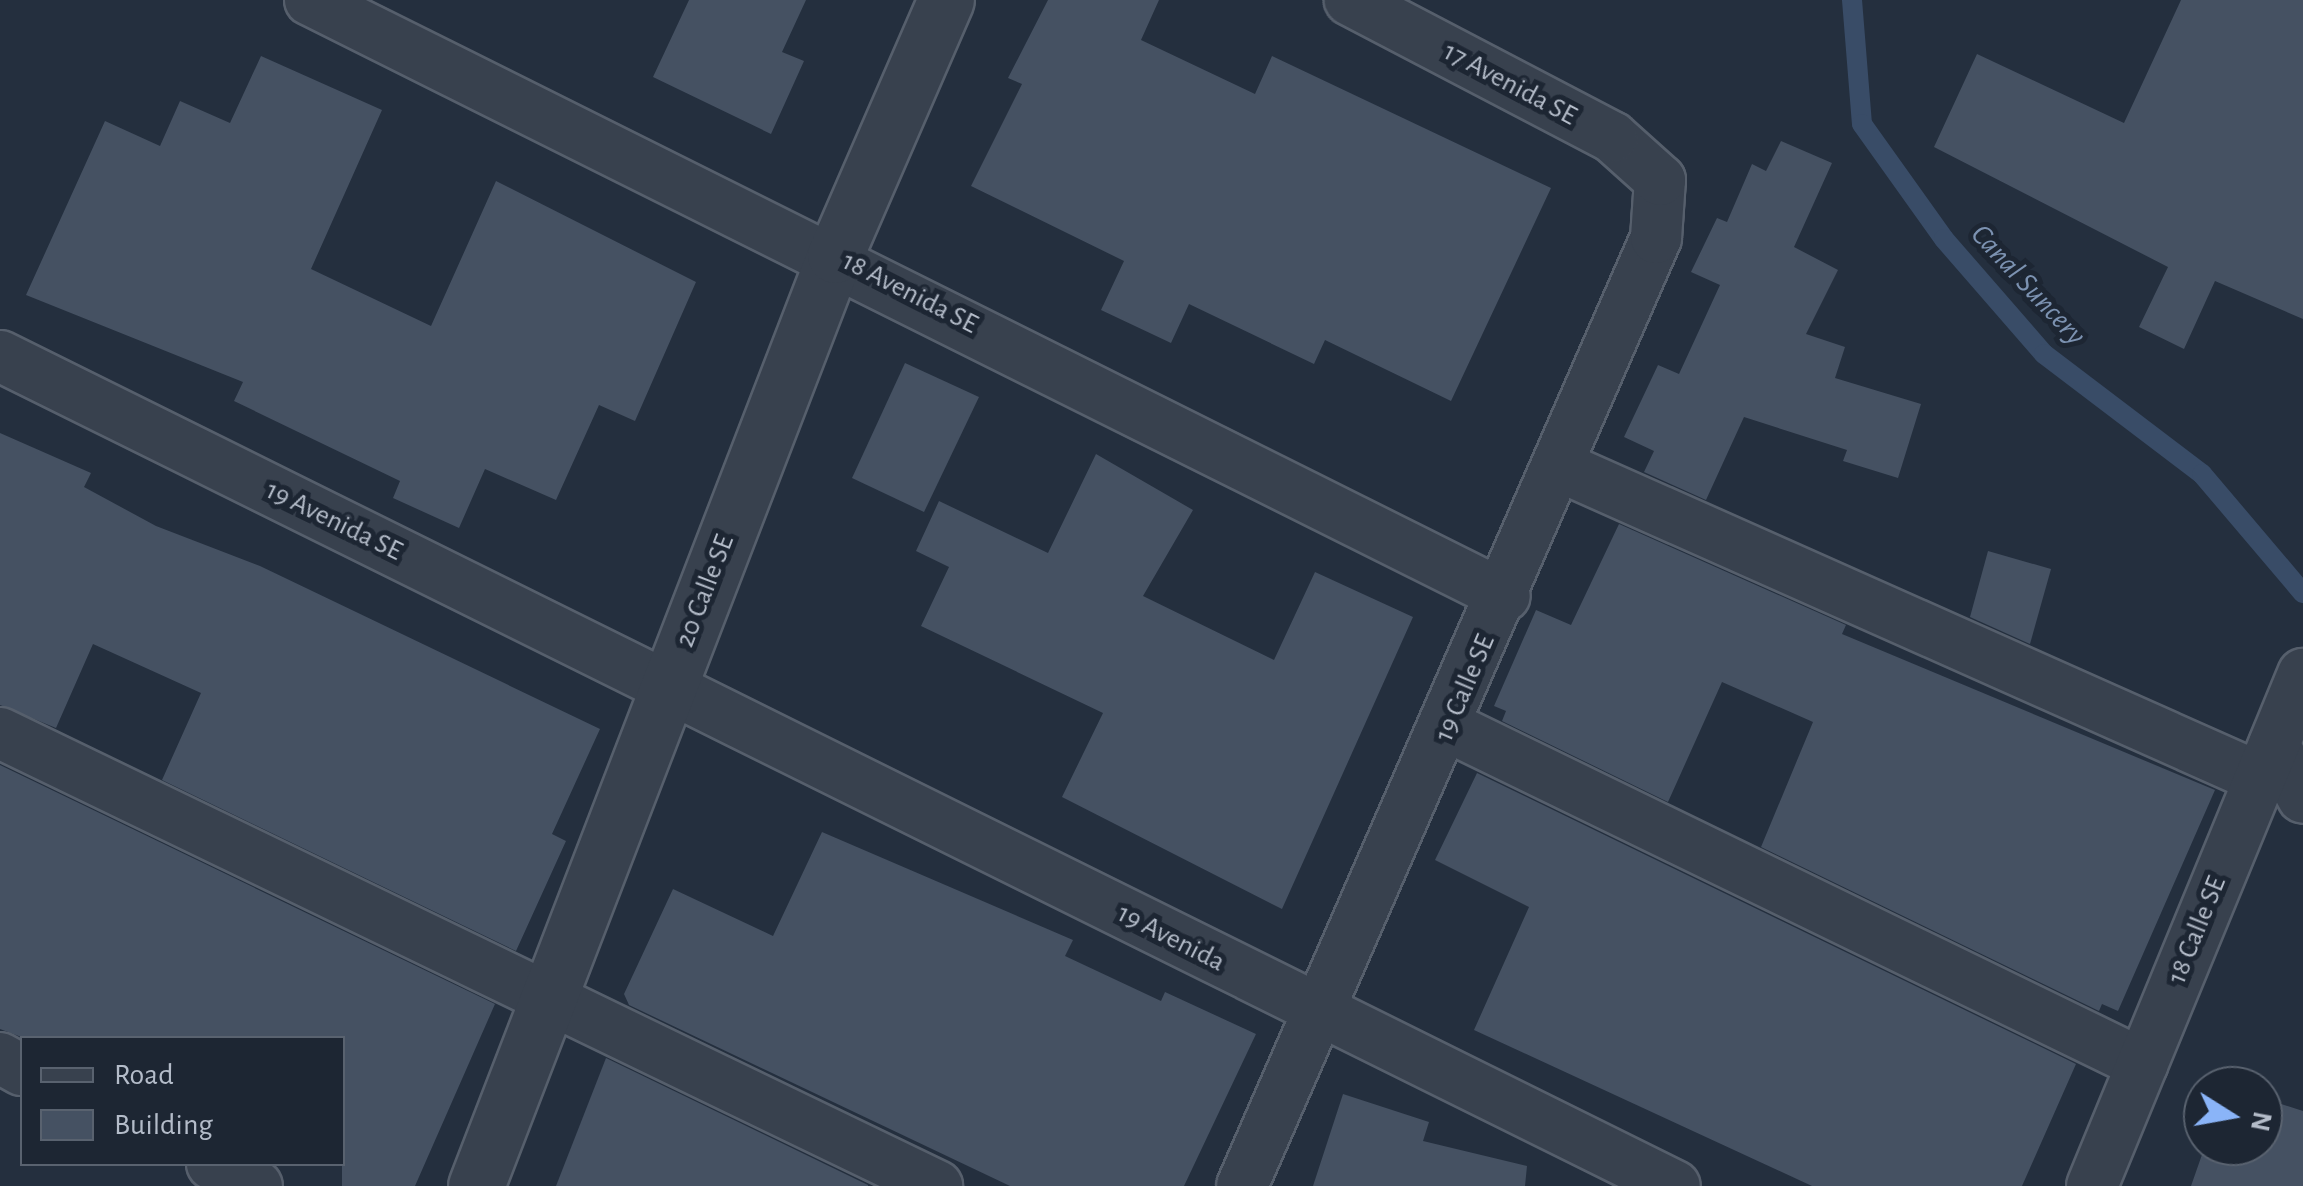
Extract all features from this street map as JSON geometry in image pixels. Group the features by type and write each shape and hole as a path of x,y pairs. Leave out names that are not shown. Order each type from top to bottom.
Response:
{"street":[{"name":"18 Avenida SE","path":"310,0 835,254 1504,596"},
{"name":"20 Calle SE","path":"476,1186 552,1002 835,254 946,0"},
{"name":"17 Avenida SE","path":"1350,0 1612,137 1660,180"},
{"name":"19 Calle SE","path":"1242,1186 1449,728 1656,238 1660,180"},
{"name":"19 Avenida SE","path":"0,356 669,685"},
{"path":"1559,466 2279,774"},
{"name":"18 Calle SE","path":"2092,1186 2142,1064 2279,774 2299,683"},
{"name":"19 Avenida","path":"669,685 1321,1014 1675,1186"},
{"path":"1449,728 2142,1064"},
{"path":"0,733 937,1186"},
{"path":"216,1166 257,1186"}],"building":[{"path":"689,0 806,0 782,52 804,61 771,134 653,77"},
{"path":"1048,0 1159,0 1141,40 1255,94 1272,56 1551,188 1451,401 1325,340 1314,364 1189,304 1171,343 1101,310 1124,261 971,186 1022,84 1008,78"},
{"path":"2181,0 2303,0 2303,319 2215,281 2184,349 2139,327 2168,267 1934,147 1977,54 2124,123"},
{"path":"261,56 382,110 311,269 431,326 496,181 696,282 635,421 599,405 556,500 485,469 459,528 393,498 400,481 234,401 243,382 26,295 105,121 160,146 180,101 230,123"},
{"path":"1781,141 1832,163 1794,247 1838,270 1806,334 1845,347 1835,378 1921,404 1898,478 1843,461 1847,450 1744,417 1706,500 1644,472 1654,451 1624,437 1658,365 1679,374 1720,285 1691,272 1717,218 1727,222 1752,164 1766,171"},
{"path":"905,363 979,397 924,512 852,478"},
{"path":"0,433 91,473 84,487 156,526 260,566 600,729 552,834 566,841 516,951 162,780 201,693 93,644 56,728 0,705"},
{"path":"1096,454 1193,510 1143,596 1274,660 1315,572 1413,617 1282,909 1062,797 1103,713 921,626 949,567 916,551 939,501 1048,553"},
{"path":"1619,524 1846,625 1842,634 2215,790 2118,1011 2102,1004 2099,1011 1761,847 1813,722 1722,682 1668,802 1502,721 1506,711 1494,706 1536,610 1571,625"},
{"path":"1988,551 2051,569 2030,644 1970,617"},
{"path":"0,765 495,1004 415,1186 342,1186 345,1036 20,1036 0,1029"},
{"path":"1477,773 2076,1064 2022,1186 1812,1186 1474,1030 1529,907 1435,860"},
{"path":"822,832 1073,940 1065,956 1161,1001 1165,992 1256,1034 1184,1186 1010,1186 629,1005 624,994 673,889 773,936"},
{"path":"606,1058 868,1185 868,1186 556,1186"},
{"path":"1343,1094 1429,1122 1423,1141 1527,1166 1525,1186 1313,1186"},
{"path":"2283,1104 2303,1111 2303,1186 2191,1186 2198,1166 2283,1166"}],"waterway":[{"name":"Canal Suncery","path":"1852,0 1862,124 1944,239 2044,354 2202,474 2303,593"}]}
